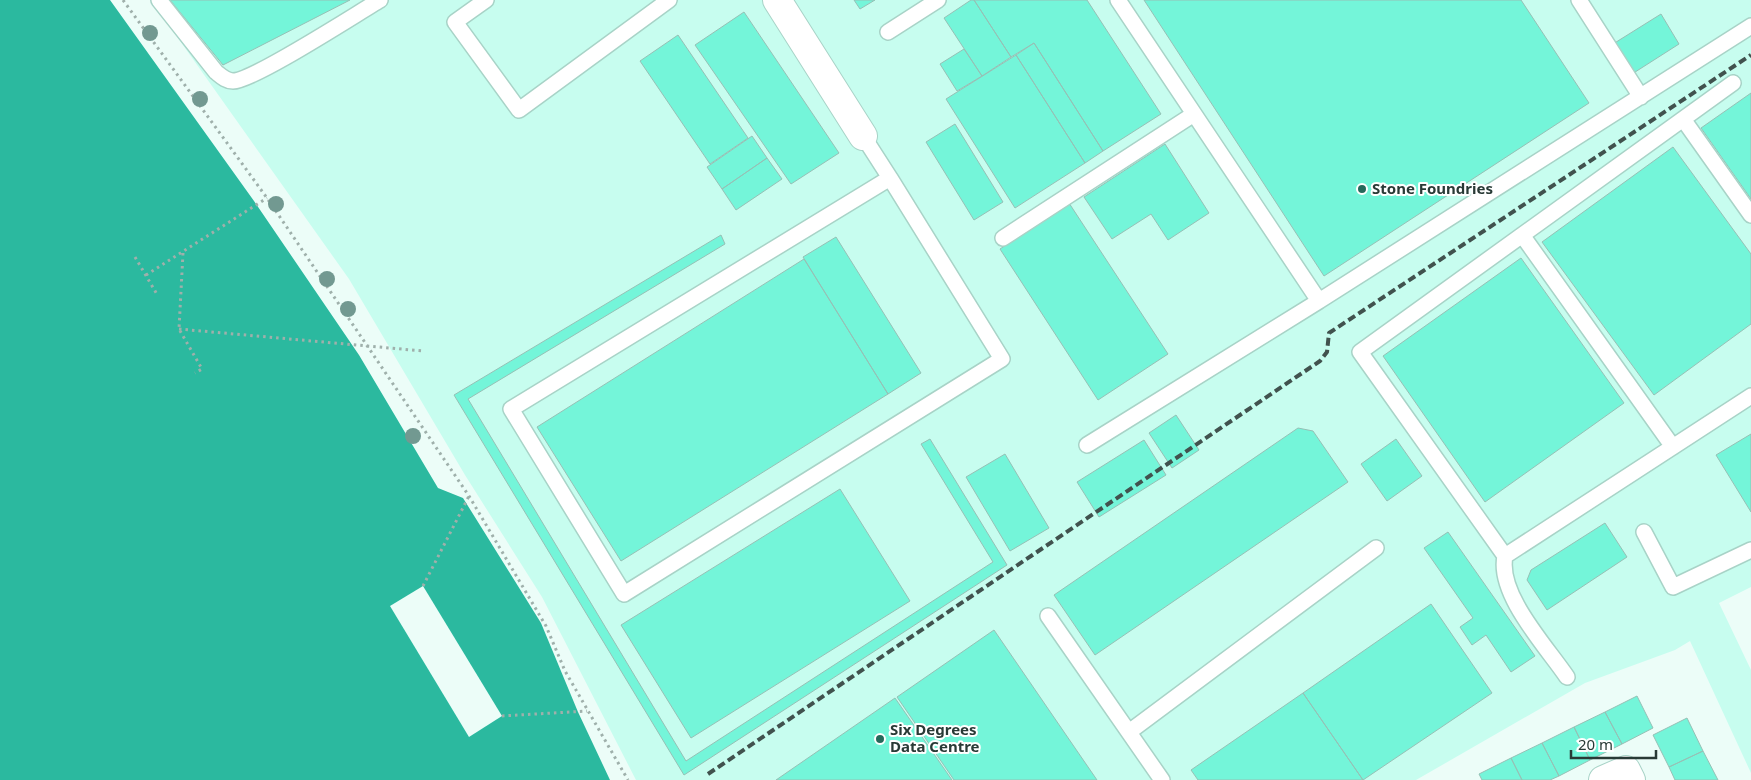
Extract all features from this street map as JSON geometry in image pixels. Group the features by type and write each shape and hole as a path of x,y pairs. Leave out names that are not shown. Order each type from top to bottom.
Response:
{"street":[{"path":"777,0 863,136"},
{"path":"1603,780 1626,770 1631,780"}],"lane":[{"path":"159,0 216,72 226,80 233,81 260,70 380,0"},
{"path":"486,0 455,22 519,110 670,0"},
{"path":"888,32 938,0"},
{"path":"1118,0 1319,301"},
{"path":"1579,0 1641,97"},
{"path":"1087,445 1319,301 1751,26"},
{"path":"1505,556 1360,352 1733,83"},
{"path":"1003,238 1194,114"},
{"path":"1683,119 1751,215"},
{"path":"863,136 890,178 1002,359 624,594 511,408 890,178"},
{"path":"1522,235 1673,447"},
{"path":"1567,677 1510,595 1503,566 1505,556 1751,396"},
{"path":"1644,532 1674,587 1751,550"},
{"path":"1129,732 1376,548"},
{"path":"1048,616 1162,780"}],"path":[{"path":"124,0 268,198 469,496 546,626 565,672 628,780"},
{"path":"146,275 268,198"},
{"path":"183,253 179,329 202,369 195,373"},
{"path":"135,257 158,296"},
{"path":"179,329 422,351"},
{"path":"423,586 469,496"},
{"path":"502,716 587,711"}],"shaded area":[{"path":"0,0 110,0 254,201 359,355 438,488 463,498 541,623 578,712 610,780 0,780"},
{"path":"151,0 1751,0 1751,587 1719,603 1751,670 1751,773 1690,641 1675,650 1585,683 1416,780 636,780 542,597 465,475 349,279"}],"pier":[{"path":"423,586 502,716 469,737 390,606"}],"building":[{"path":"170,0 350,0 223,65"},
{"path":"854,0 875,0 860,9"},
{"path":"971,0 974,0 1011,57 982,76 944,18"},
{"path":"974,0 1087,0 1161,114 1103,151 1034,43 1011,57"},
{"name":"Stone Foundries","path":"1144,0 1521,0 1589,103 1324,276"},
{"path":"744,12 839,153 791,184 695,45"},
{"path":"1661,14 1679,44 1632,74 1613,44"},
{"path":"678,35 748,138 710,164 640,61"},
{"path":"1034,43 1103,151 1085,163 1016,55"},
{"path":"964,49 982,76 957,91 940,64"},
{"path":"1016,55 1085,163 1015,208 946,99"},
{"path":"1751,93 1751,199 1701,128"},
{"path":"955,124 1003,202 974,220 926,142"},
{"path":"752,136 767,158 722,189 707,167"},
{"path":"1165,144 1209,213 1168,240 1151,214 1112,239 1084,197"},
{"path":"1673,147 1751,254 1751,324 1654,395 1542,242"},
{"path":"767,158 782,179 736,210 722,189"},
{"path":"1069,203 1168,354 1098,400 1000,249"},
{"path":"721,235 725,244 468,399 686,761 993,562 921,444 930,439 1007,565 684,775 454,395"},
{"path":"836,237 921,373 888,394 803,257"},
{"path":"1521,258 1624,403 1485,502 1383,356"},
{"path":"804,259 888,394 621,561 537,427"},
{"path":"1176,415 1199,450 1172,468 1149,433"},
{"path":"1298,428 1313,431 1348,482 1095,655 1054,595"},
{"path":"1751,434 1751,512 1716,455"},
{"path":"1396,439 1422,476 1387,501 1361,464"},
{"path":"1144,440 1166,475 1099,517 1077,482"},
{"path":"1005,454 1049,528 1010,551 966,477"},
{"path":"840,489 910,601 691,738 621,625"},
{"path":"1605,523 1627,557 1547,610 1527,580 1531,570"},
{"path":"1448,532 1535,656 1511,672 1486,635 1472,645 1460,627 1473,618 1424,548"},
{"path":"1431,604 1492,693 1363,780 1303,693"},
{"path":"994,630 1097,780 954,780 897,697"},
{"path":"1303,693 1363,780 1198,780 1191,770"},
{"path":"1637,696 1653,728 1622,744 1605,712"},
{"name":"Six Degrees Data Centre","path":"895,698 952,780 776,780"},
{"path":"1605,712 1622,744 1590,760 1574,727"},
{"path":"1687,718 1703,751 1669,767 1653,735"},
{"path":"1574,727 1590,760 1559,776 1542,743"},
{"path":"1542,743 1559,776 1550,780 1522,780 1511,758"},
{"path":"1703,751 1718,780 1675,780 1669,767"},
{"path":"1511,758 1522,780 1482,780 1479,774"}],"railway":[{"path":"708,774 1320,361 1327,352 1329,333 1751,55"}],"place":[{"name":"Stone Foundries","path":"1362,189"},
{"name":"Six Degrees Data Centre","path":"880,739"}]}
